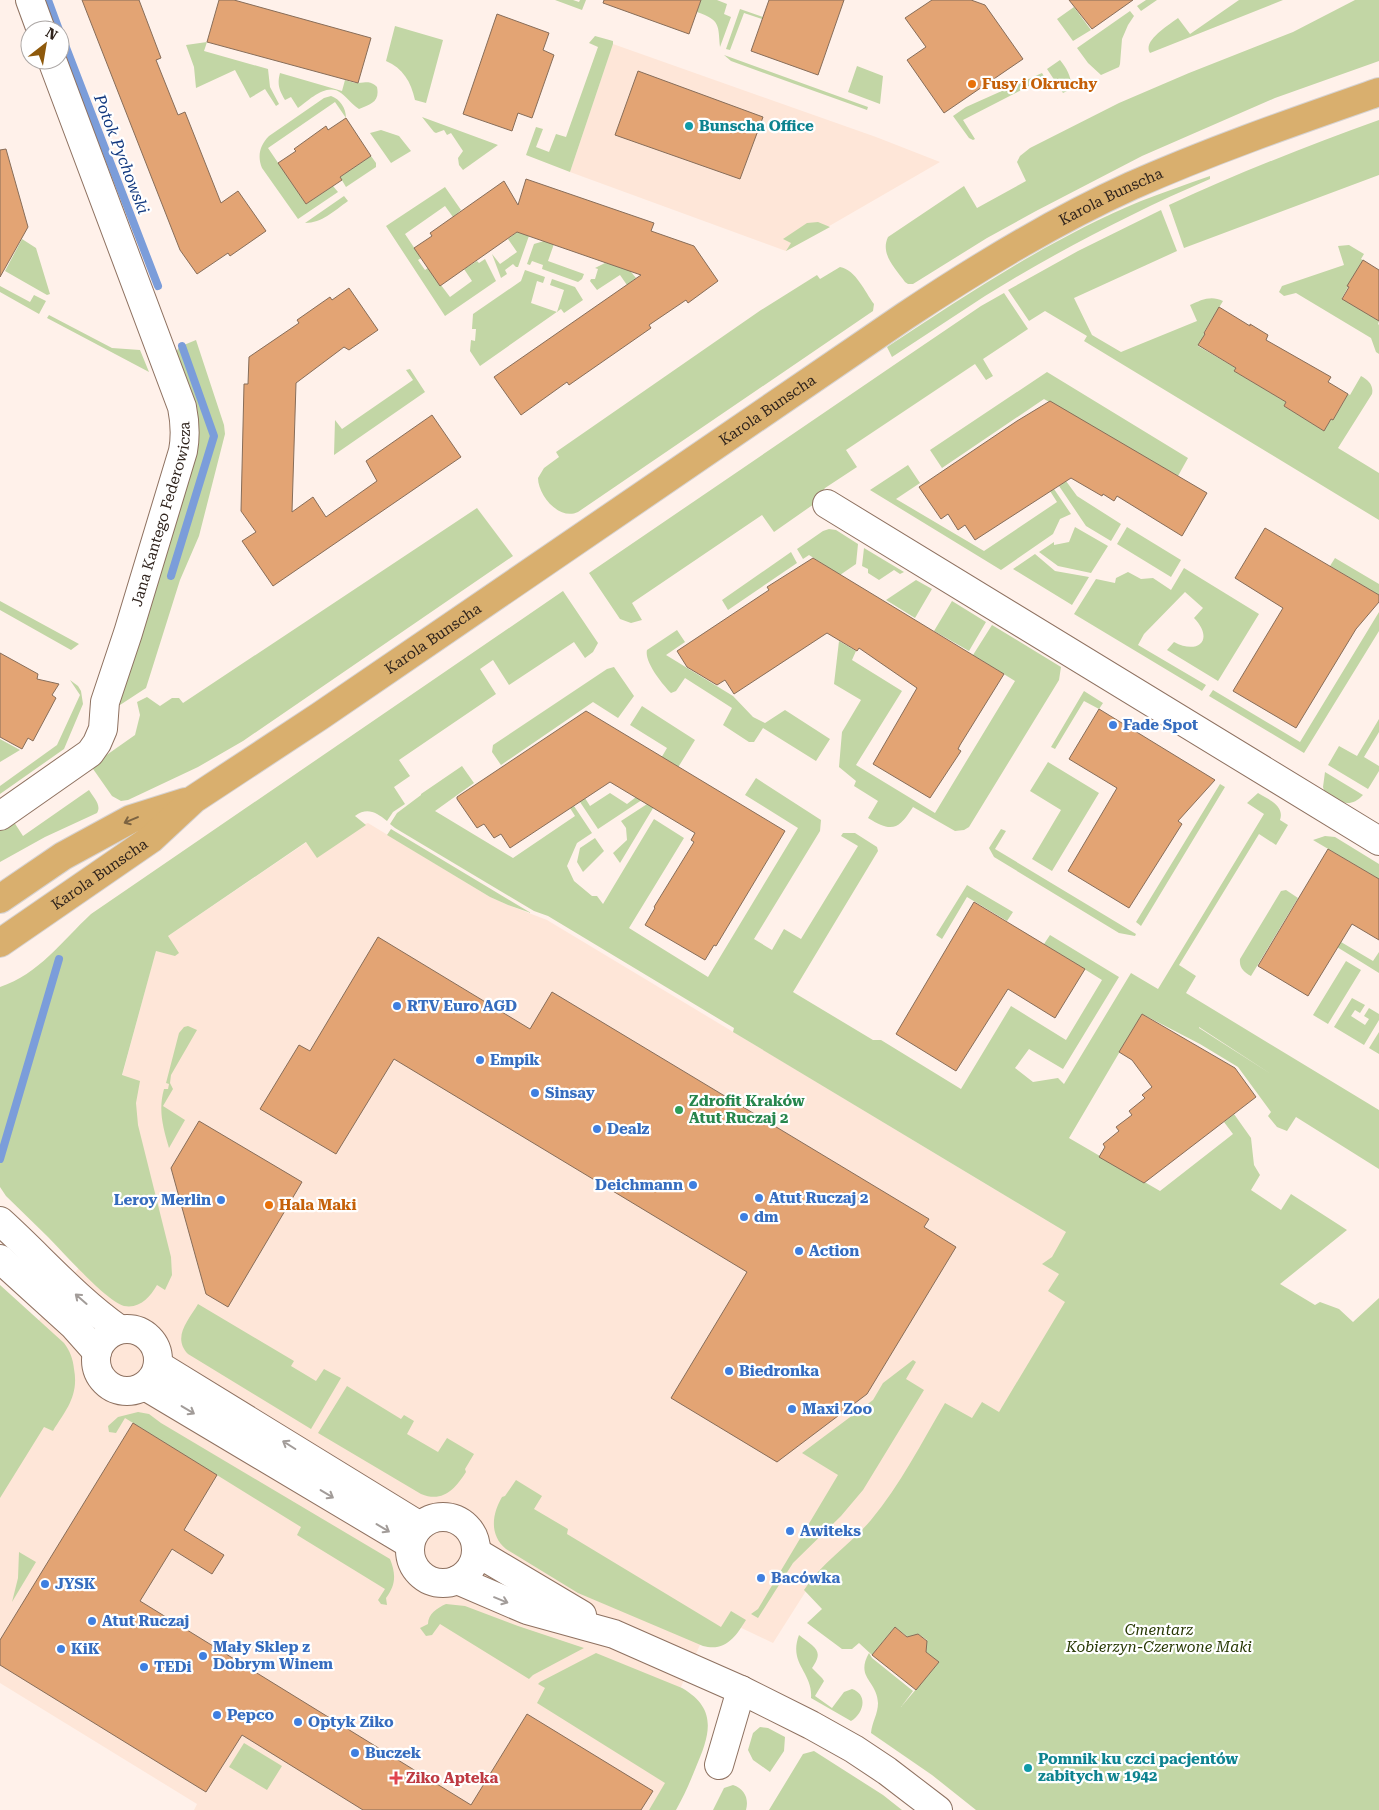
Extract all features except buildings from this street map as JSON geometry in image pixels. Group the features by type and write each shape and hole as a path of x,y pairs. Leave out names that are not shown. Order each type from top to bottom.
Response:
{"main road":[{"name":"Karola Bunscha","path":"0,943 150,839 194,799 320,716 904,316 969,274 1053,226 1132,186 1228,147 1379,92"},
{"name":"Karola Bunscha","path":"0,899 63,856 131,820 194,799"}],"street":[{"path":"30,0 37,20"},
{"name":"Jana Kantego Federowicza","path":"0,816 85,757 97,743 102,729 104,702 128,633 183,450 185,435 182,407 56,70"},
{"path":"827,504 1379,841"},
{"path":"0,1221 64,1284 101,1316 119,1329 134,1330 147,1335 159,1356 152,1375 136,1390 127,1392 117,1390 108,1385 96,1367 96,1352 106,1336 119,1329"},
{"path":"0,1259 73,1325 96,1352"},
{"path":"152,1375 415,1535"},
{"path":"440,1517 452,1518 470,1531 476,1552 470,1569 457,1580 446,1583 436,1582 418,1572 410,1554 415,1535 429,1520 440,1517"},
{"path":"476,1552 614,1634 741,1690 854,1749 887,1771 938,1810"},
{"path":"457,1580 526,1610 614,1634"},
{"path":"719,1765 741,1690"}],"shaded area":[{"path":"613,44 876,137 940,162 786,251 570,172"},
{"name":"Atut Ruczaj","path":"368,823 490,897 547,920 1066,1232 1130,1289 1043,1422 806,1591 773,1643 733,1624 704,1636 675,1700 671,1790 659,1810 194,1810 197,1804 0,1683 0,1418 24,1340 109,1228 122,1076 156,950 168,936 307,842"}],"green space":[{"path":"555,0 579,2 580,0 586,0 582,10"},
{"path":"701,0 717,0 727,4 724,14 731,17 720,47 717,25 710,18 697,12"},
{"path":"1146,0 1157,0 1141,11 1137,6"},
{"path":"1239,0 1283,0 1150,53 1150,43 1153,38 1178,18 1190,34"},
{"path":"1355,0 1379,0 1379,61 1275,98 1142,156 987,238 913,284 905,282 890,261 886,249 888,237 964,186 977,208 1026,181 1017,162 1020,156 1030,148 1119,103 1293,32"},
{"path":"1074,7 1091,30 1073,41 1057,19"},
{"path":"740,9 763,17 762,19 744,13 730,50 726,49"},
{"path":"1130,11 1134,16 1122,39 1119,67 1101,75 1088,63 1077,48"},
{"path":"395,26 443,40 426,103 415,100 405,76 386,61"},
{"path":"595,36 613,41 613,44 570,172 526,155 536,127 543,129 536,147 549,152 556,134 566,137 598,47 589,43"},
{"path":"207,42 204,51 268,69 270,87 279,104 276,106 265,89 250,98 235,70 196,88 194,67 186,45"},
{"path":"724,55 868,107 867,110 731,61"},
{"path":"1060,60 1071,81 1071,89 1063,93 1047,69"},
{"path":"857,66 883,76 880,104 848,92"},
{"path":"280,73 342,91 345,80 356,83 370,83 377,87 378,92 374,102 359,109 336,90 318,93 298,108 291,97 285,100 280,90"},
{"path":"1042,73 1045,78 963,120 975,139 973,140 969,138 953,116 966,107"},
{"path":"331,96 342,104 346,118 335,102 268,148 306,204 333,186 338,192 298,219 262,168 260,151 263,143 269,136 324,98"},
{"path":"422,117 498,145 463,170 459,165 458,158 463,151 451,133 447,135 444,130 434,132"},
{"path":"1379,120 1379,175 1184,248 1169,205 1273,160"},
{"path":"381,130 399,136 411,151 391,163 370,133"},
{"path":"371,156 376,163 376,167 346,187 340,177"},
{"path":"1210,176 1210,179 1067,248 985,296 892,357 887,347 979,287 1042,249 1141,201"},
{"path":"445,187 461,210 453,217 445,206 405,234 421,258 418,260 425,270 428,268 450,297 472,281 464,269 477,261 479,263 485,259 496,281 445,316 386,226"},
{"path":"344,196 348,201 333,212 317,221 305,223"},
{"path":"1161,210 1177,251 1074,298 1092,335 1121,352 1197,321 1190,305 1210,298 1219,299 1223,301 1204,332 1205,334 1198,346 1236,368 1234,371 1286,402 1284,406 1324,431 1361,376 1371,385 1372,394 1338,448 1379,473 1379,520 1084,341 1087,336 1045,311 1029,321 1008,290 1078,251"},
{"path":"818,222 830,227 786,251 791,243 783,239 807,223"},
{"path":"521,229 530,233 518,267 513,264 505,270 507,274 501,278 492,254 500,264 517,252 508,239"},
{"path":"22,239 36,248 50,294 47,295 5,271"},
{"path":"544,241 555,241 548,261 584,274 582,279 578,282 542,269 543,265 532,261 530,265 527,264 534,244"},
{"path":"1349,245 1364,254 1361,259 1363,260 1342,298 1379,321 1379,354 1376,352 1371,338 1296,293 1284,296 1279,292 1282,286 1344,265 1338,246"},
{"path":"605,263 627,267 636,278 627,285 620,275 597,290 590,281 595,279 598,269 595,268"},
{"path":"840,267 851,272 860,282 874,304 873,311 578,512 564,513 557,510 546,499 539,485 538,478 544,468 559,457 556,452 761,310 817,275 820,279"},
{"path":"525,270 545,277 543,283 537,281 531,303 557,312 480,366 470,351 471,340 475,341 476,329 472,329 473,314 521,281"},
{"path":"552,279 575,287 583,300 564,313 561,309 557,312 564,290 550,285"},
{"path":"0,286 30,302 34,295 46,301 39,314 0,292"},
{"path":"1004,293 1028,329 983,359 993,376 986,380 975,364 846,450 857,467 825,488 814,504 774,532 762,515 632,603 642,620 631,623 620,619 589,573 981,306"},
{"path":"49,315 112,348 140,350 149,372 47,318"},
{"path":"196,340 224,425 225,434 199,536 180,580 146,688 120,705 115,702 198,434 197,406 184,371 180,370 175,354 179,347"},
{"path":"410,369 425,392 334,455 335,420 342,429 413,380 406,370"},
{"path":"1047,372 1188,458 1178,476 1044,399 942,468 930,450"},
{"path":"908,465 920,483 896,499 984,551 1057,502 1050,491 1054,489 1071,514 1060,519 1053,534 1001,570 870,490"},
{"path":"1066,481 1077,496 1121,524 1111,541 1086,526 1059,486"},
{"path":"477,508 513,556 243,741 198,767 128,800 121,801 112,796 91,766 135,735 140,715 137,702 147,697 160,706 172,698 179,698 183,703"},
{"path":"1075,527 1108,546 1091,573 1058,566 1039,552 1054,542 1054,545 1069,542"},
{"path":"1127,527 1181,560 1171,577 1117,544"},
{"path":"829,529 836,530 858,544 856,564 840,575 809,555 803,559 797,549"},
{"path":"864,548 904,572 900,574 894,570 879,580 868,573 868,569 862,566"},
{"path":"791,552 797,563 728,610 722,600"},
{"path":"1035,554 1055,571 1089,577 1072,605 1013,569"},
{"path":"1335,558 1379,584 1379,595 1330,566"},
{"path":"1184,568 1259,614 1218,681 1167,650 1174,642 1190,647 1201,643 1203,639 1200,626 1194,618 1203,608 1185,592 1144,634 1138,645 1206,685 1202,691 1074,614 1096,579 1115,583 1116,578 1128,572 1141,579 1153,578 1171,590"},
{"path":"916,580 932,589 915,618 886,600"},
{"path":"563,591 598,643 593,652 585,658 574,642 509,685 493,660 480,669 496,694 399,760 410,776 394,787 405,804 393,812 387,821 371,812 359,813 355,816 366,825 317,858 306,842 168,936 179,953 175,956 156,951 122,1075 140,1081 136,1103 138,1125 171,1257 172,1275 165,1290 157,1285 148,1298 140,1304 124,1306 116,1302 85,1275 6,1196 0,1187 0,987 27,974 60,946 91,914"},
{"path":"0,601 79,644 71,650 0,610"},
{"path":"952,601 986,622 969,651 934,631"},
{"path":"1379,612 1379,631 1304,753 1209,696 1213,690 1300,742"},
{"path":"992,625 1061,667 1059,680 969,827 964,830 955,831 913,807 903,821 894,827 876,823 868,818 878,801 854,786 856,781 839,767 842,732 861,700 834,684 839,641 856,651 852,660 902,691 856,765 935,813 1015,681 973,655"},
{"path":"677,630 685,642 666,655 733,696 753,717 765,723 785,710 830,739 816,761 763,728 754,742 749,742 723,725 732,708 685,678 676,691 671,693 651,667 648,661 647,650"},
{"path":"614,667 634,696 618,718 593,702 501,765 492,752 493,745 607,669"},
{"path":"70,680 81,691 83,704 64,749 0,794 0,786 57,745 80,695"},
{"path":"1084,691 1103,703 1099,709 1084,701 1055,749 1051,747"},
{"path":"642,706 695,740 669,782 598,829 580,802 585,798 590,806 610,793 627,804 640,794 667,748 630,725"},
{"path":"1379,719 1379,732 1364,757 1379,766 1379,771 1368,789 1328,765 1339,746 1357,756"},
{"path":"0,739 20,750 0,762"},
{"path":"1048,762 1099,793 1052,871 1032,859 1061,810 1030,791"},
{"name":"Cmentarz Kobierzyn-Czerwone Maki","path":"462,766 474,783 435,811 513,858 575,816 570,808 574,806 592,833 577,843 567,866 574,881 592,896 597,896 603,904 654,819 684,838 629,928 708,977 798,828 745,795 756,778 821,820 820,831 754,939 772,950 784,929 801,939 858,846 841,836 843,833 855,833 877,847 878,851 793,992 873,1040 881,1040 961,1089 1011,1006 1066,1040 1102,980 1044,944 1050,935 1119,977 1063,1069 1029,1049 1015,1068 1033,1082 1058,1078 1064,1084 1131,973 1158,989 1264,814 1247,803 1258,793 1271,800 1278,807 1281,815 1280,820 1288,825 1276,845 1259,834 1179,965 1196,976 1186,993 1379,1110 1379,1169 1296,1117 1287,1131 1277,1127 1268,1116 1271,1112 1238,1067 1200,1044 1142,1014 1069,1138 1160,1191 1233,1134 1224,1122 1234,1114 1251,1138 1254,1165 1260,1175 1251,1190 1281,1210 1291,1194 1347,1230 1280,1284 1315,1305 1320,1302 1339,1309 1353,1322 1379,1298 1379,1810 976,1810 932,1775 871,1733 878,1703 877,1695 865,1674 865,1661 869,1653 872,1658 913,1691 901,1707 939,1662 924,1651 927,1640 918,1634 909,1638 895,1627 872,1655 859,1643 852,1649 842,1649 807,1623 822,1609 804,1590 819,1571 863,1529 882,1507 945,1403 972,1418 982,1402 999,1412 1065,1302 1048,1291 1059,1274 1042,1264 1052,1257 1066,1232 733,1032 734,1028 390,824 397,813","holes":["1199,1027 1271,1074 1199,1028"]},
{"path":"1325,772 1363,795 1354,802 1345,803 1325,794 1323,787"},
{"path":"1220,784 1225,787 1141,926 1136,922"},
{"path":"89,790 98,804 97,813 45,837 0,862 0,828 12,819 23,836"},
{"path":"661,795 620,863 613,853 627,840 626,828 621,821"},
{"path":"391,829 531,913 490,897 387,835"},
{"path":"1001,829 1006,831 995,849 1136,934 1135,936 1119,933 994,857 989,848"},
{"path":"1325,836 1335,837 1379,864 1379,879 1313,840"},
{"path":"595,838 604,851 583,872 577,862 580,848"},
{"path":"967,885 1013,912 1007,921 967,897 942,939 936,935"},
{"path":"1286,890 1298,898 1251,976 1240,965 1240,959 1281,891"},
{"path":"1341,942 1373,961 1379,952 1379,973 1337,947"},
{"path":"1346,961 1361,970 1328,1024 1313,1015"},
{"path":"1352,998 1365,1005 1360,1013 1355,1010 1351,1016 1365,1025 1369,1019 1364,1016 1369,1008 1379,1014 1379,1020 1364,1045 1334,1027"},
{"path":"188,1026 197,1030 171,1075 170,1083 173,1089 163,1106 185,1120 169,1148 162,1118 162,1097 164,1089 168,1089 169,1084 166,1083 179,1033 184,1027"},
{"path":"1379,1032 1379,1054 1369,1048"},
{"path":"0,1285 64,1343 70,1352 74,1365 75,1387 70,1402 53,1431 44,1427 0,1498"},
{"path":"198,1304 294,1361 291,1366 316,1381 324,1369 341,1378 311,1429 188,1354 183,1348 181,1335"},
{"path":"913,1360 916,1362 906,1379 924,1390 863,1490 841,1516 793,1563 758,1618 751,1614 758,1609 838,1475 802,1453 873,1400 883,1383"},
{"path":"347,1386 401,1419 404,1415 414,1421 407,1434 438,1452 447,1438 474,1454 465,1469 466,1472 453,1489 436,1497 421,1494 318,1433"},
{"path":"138,1412 149,1414 161,1423 390,1559 394,1579 392,1589 386,1598 387,1605 381,1604 378,1600 385,1589 297,1535 301,1527 125,1418 116,1433 109,1432 108,1426 118,1417"},
{"path":"516,1480 542,1496 534,1509 568,1529 567,1534 721,1627 731,1611 746,1620 734,1637 724,1645 718,1647 703,1646 578,1593 506,1549 497,1537 494,1524 496,1510 502,1497 505,1496"},
{"path":"19,1552 36,1562 12,1602 18,1578"},
{"path":"446,1604 465,1606 584,1648 533,1675 529,1679 440,1624 432,1635 426,1636 420,1628 428,1624 428,1620 439,1607"},
{"path":"799,1635 813,1646 818,1653 812,1668 824,1681 815,1696 832,1708 844,1692 852,1689 861,1696 862,1705 859,1714 851,1721 811,1698 811,1689 798,1661 796,1645"},
{"path":"596,1653 682,1688 694,1696 706,1714 708,1723 705,1744 676,1810 649,1810 665,1783 537,1703 545,1688 538,1684 540,1682"},
{"path":"760,1727 768,1728 785,1737 784,1751 770,1772 753,1760 748,1750 753,1733"},
{"path":"244,1743 282,1766 267,1790 229,1767"},
{"path":"814,1751 883,1795 902,1810 769,1810 803,1754"},
{"path":"733,1785 741,1789 745,1795 747,1802 746,1810 713,1810 724,1788"}],"waterway":[{"name":"Potok Pychowski","path":"48,0 55,20"},
{"name":"Potok Pychowski","path":"70,58 158,286"},
{"name":"Potok Pychowski","path":"171,576 214,436 182,346"},
{"name":"Potok Pychowski","path":"0,1159 59,959"}],"place":[{"name":"Fusy i Okruchy","path":"972,84"},
{"name":"Bunscha Office","path":"689,126"},
{"name":"Fade Spot","path":"1113,725"},
{"name":"RTV Euro AGD","path":"397,1006"},
{"name":"Empik","path":"480,1060"},
{"name":"Sinsay","path":"535,1093"},
{"name":"Zdrofit Kraków Atut Ruczaj 2","path":"679,1110"},
{"name":"Dealz","path":"597,1129"},
{"name":"Deichmann","path":"693,1185"},
{"name":"Atut Ruczaj 2","path":"759,1198"},
{"name":"Leroy Merlin","path":"221,1200"},
{"name":"Hala Maki","path":"269,1205"},
{"name":"dm","path":"744,1217"},
{"name":"Action","path":"799,1251"},
{"name":"Biedronka","path":"729,1371"},
{"name":"Maxi Zoo","path":"792,1409"},
{"name":"Awiteks","path":"790,1531"},
{"name":"Bacówka","path":"761,1578"},
{"name":"JYSK","path":"45,1584"},
{"name":"Atut Ruczaj","path":"92,1621"},
{"name":"KiK","path":"61,1649"},
{"name":"Mały Sklep z Dobrym Winem","path":"203,1656"},
{"name":"TEDi","path":"144,1667"},
{"name":"Pepco","path":"217,1715"},
{"name":"Optyk Ziko","path":"298,1722"},
{"name":"Buczek","path":"355,1753"},
{"name":"Pomnik ku czci pacjentów zabitych w 1942","path":"1028,1768"},
{"name":"Ziko Apteka","path":"396,1778"}]}
